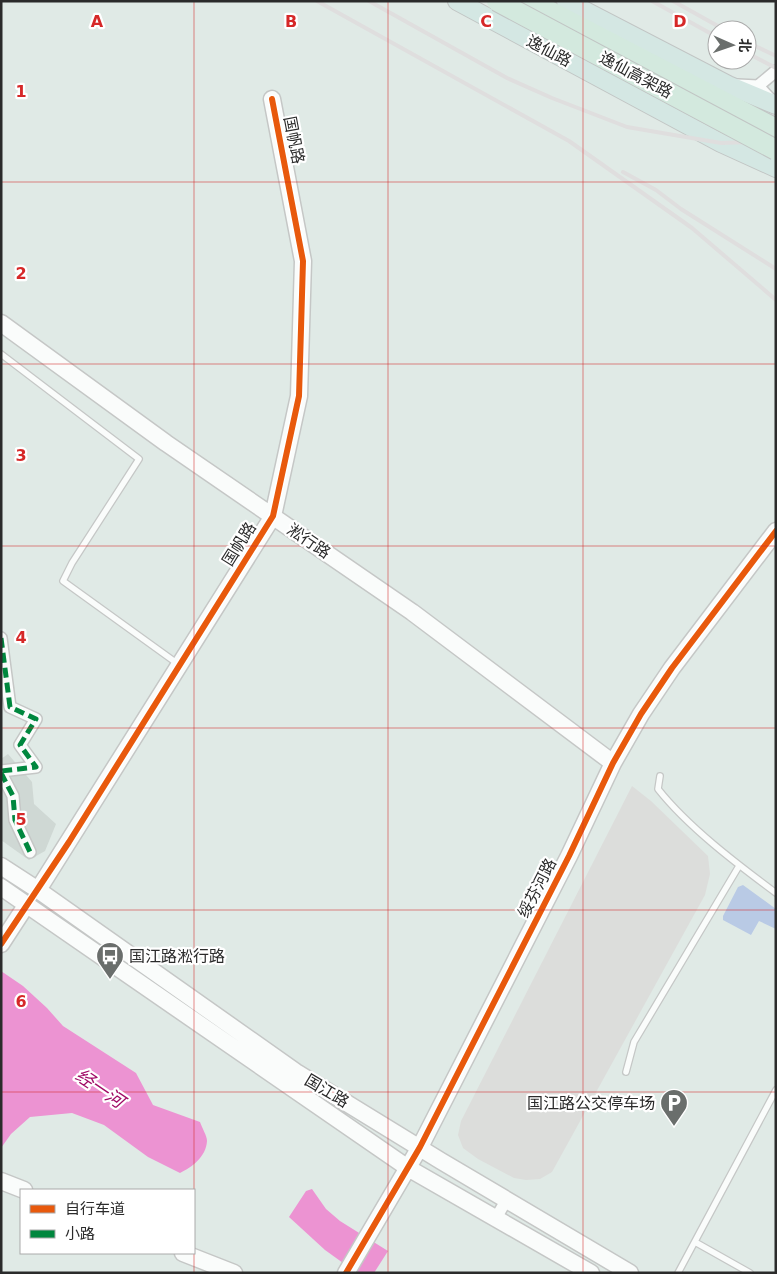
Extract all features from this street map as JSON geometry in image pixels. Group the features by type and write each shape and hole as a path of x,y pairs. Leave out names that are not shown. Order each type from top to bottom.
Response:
{"highway":[{"name":"逸仙高架路","path":"497,1 776,150"},
{"name":"逸仙高架路","path":"530,1 775,127"}],"main road":[{"name":"逸仙路","path":"457,1 721,143 776,168"},
{"path":"546,1 775,127"},
{"path":"566,1 728,85 775,104"},
{"path":"728,85 734,104"}],"street":[{"path":"728,85 758,86 776,71"},
{"path":"758,86 775,104"},
{"name":"国帆路","path":"1,944 38,890 273,516 300,396 303,261 272,98"},
{"name":"淞行路","path":"1,323 166,442 412,612 613,763"},
{"name":"绥芬河路","path":"346,1273 420,1148 569,856 613,763 672,668 776,531"},
{"path":"1,638 10,707 36,719 20,745 36,767 1,772 13,796 15,820 30,852"},
{"name":"国江路","path":"1,866 38,890 296,1072 630,1273"},
{"name":"国江路","path":"1,887 120,971 408,1168 590,1273"},
{"path":"1,1181 21,1189"},
{"path":"496,1218 506,1199"},
{"path":"186,1254 234,1273"}],"lane":[{"path":"1,354 139,459 72,563 63,581 180,665"},
{"path":"660,776 658,789 671,806 739,866 776,893"},
{"path":"626,1072 634,1042 739,866"},
{"path":"678,1273 776,1090"},
{"path":"694,1242 750,1273"}],"shaded area":[{"path":"8,754 32,782 34,804 56,824 45,851 29,860 1,840 1,759"},
{"path":"632,786 651,801 708,856 710,874 705,895 552,1172 540,1179 526,1180 514,1178 478,1159 463,1148 458,1135 461,1121"},
{"path":"743,885 776,909 776,929 759,921 751,935 723,920 723,916 738,887"}],"water":[{"name":"经一河","path":"1,971 23,986 63,1026 136,1073 153,1105 200,1122 207,1141 204,1152 198,1161 180,1173 148,1157 104,1125 72,1113 30,1117 11,1134 1,1148"},
{"path":"312,1189 326,1209 340,1221 388,1251 374,1273 357,1273 325,1250 289,1217 306,1191"}],"railway":[{"path":"317,1 569,141 692,228 776,300"},
{"path":"369,1 507,78 552,98 627,127 721,143 776,141"},
{"path":"652,1 707,31"},
{"path":"673,1 707,20"},
{"path":"757,47 776,56"},
{"path":"757,58 776,68"},
{"path":"623,172 656,190 681,209 776,269"}],"marked path":[{"path":"1,638 10,707 36,719 20,745 36,767 1,771"},
{"path":"1,773 13,796 15,820 30,852"}],"cycle path":[{"path":"1,944 69,842 273,516 299,396 303,261 272,99"},
{"path":"346,1273 420,1147 569,856 613,763 641,714 672,668 776,531"}],"place":[{"name":"国江路淞行路","path":"110,980"},
{"name":"国江路公交停车场","path":"674,1127"}]}
